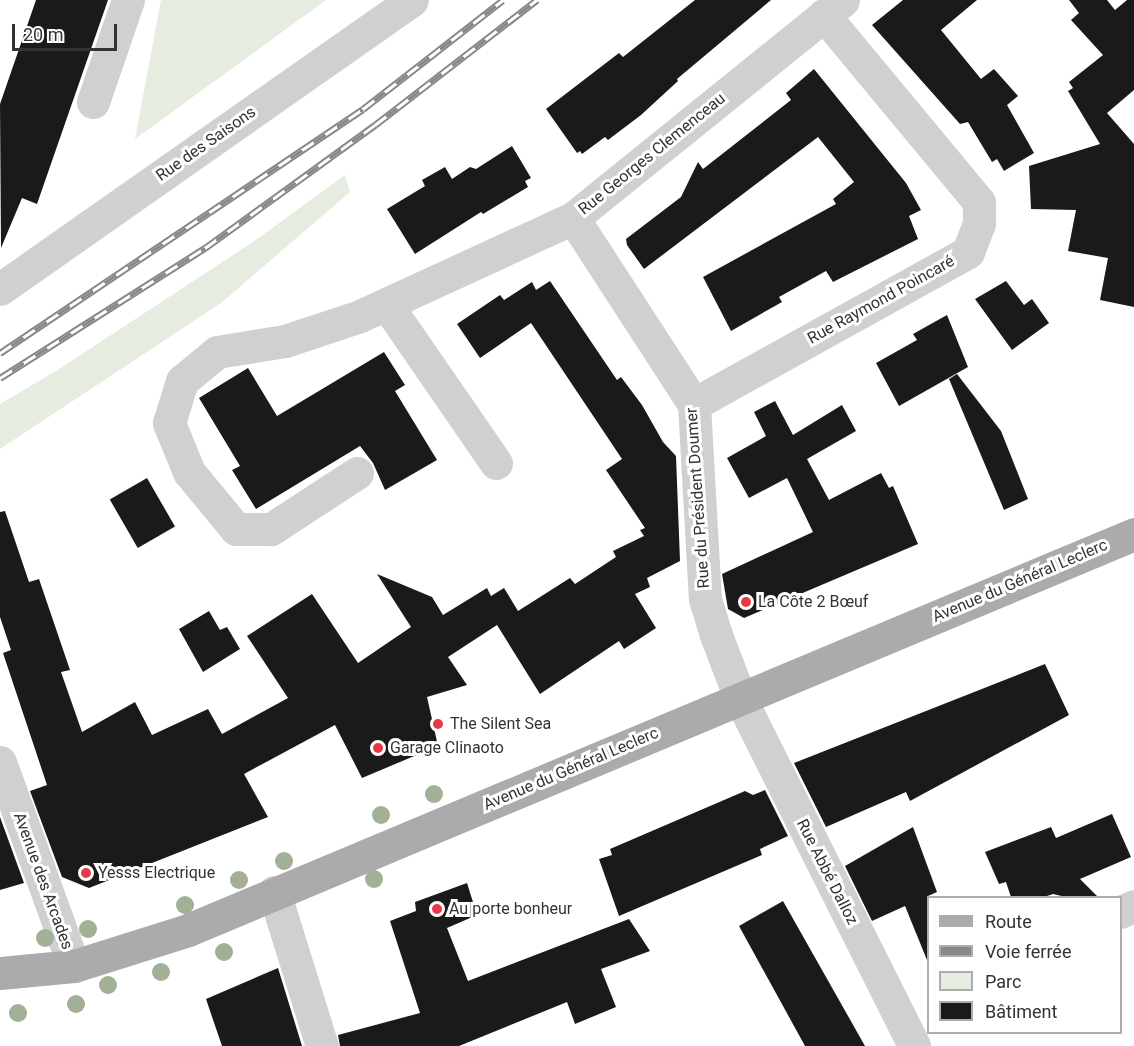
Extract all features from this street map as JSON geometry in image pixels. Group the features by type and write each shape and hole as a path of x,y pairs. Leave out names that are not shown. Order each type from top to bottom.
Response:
{"main road":[{"name":"Avenue du Général Leclerc","path":"0,973 74,966 188,930 274,892 1134,534"}],"street":[{"path":"93,102 128,0"},
{"name":"Rue des Saisons","path":"0,289 412,0"},
{"name":"Rue Georges Clemenceau","path":"357,473 271,529 236,529 189,472 169,423 182,381 217,352 285,341 360,316 443,280 573,218 833,8"},
{"name":"Rue Raymond Poincaré","path":"694,404 968,252 980,224 979,202 833,8"},
{"name":"Rue du Président Doumer","path":"573,218 694,404 705,598 740,698"},
{"path":"387,305 496,463"},
{"name":"Rue Abbé Dalloz","path":"740,698 914,1046"},
{"name":"Avenue des Arcades","path":"0,762 74,966"},
{"path":"274,892 322,1046"}],"green space":[{"path":"161,0 326,0 135,139"},
{"path":"345,175 350,192 221,303 0,449 0,404 56,371 253,242"}],"building":[{"path":"36,0 108,0 37,204 22,198 1,248 0,104"},
{"path":"695,0 771,0 677,79 678,81 641,115 608,140 605,137 582,154 580,151 577,153 546,109 619,53 623,57"},
{"path":"903,0 977,0 941,30 981,79 994,69 1018,96 1007,105 1034,153 1004,171 997,159 992,162 968,122 960,124 872,25"},
{"path":"1069,0 1107,0 1115,10 1127,0 1134,0 1134,90 1107,113 1134,144 1134,307 1100,300 1108,258 1068,251 1076,210 1031,209 1029,166 1100,144 1068,91 1073,88 1069,82 1103,55 1071,20 1079,13"},
{"path":"814,69 906,183 921,210 909,216 918,239 833,282 826,271 779,297 782,302 731,331 703,277 836,204 833,199 854,182 818,137 644,269 627,245 626,239 681,197 698,162 703,169 791,100 786,93"},
{"path":"512,146 531,178 525,181 528,187 483,214 481,212 415,254 387,209 425,186 422,180 445,167 452,179 470,167 476,169"},
{"path":"550,281 617,380 621,377 642,405 663,442 676,456 680,561 647,578 650,587 635,594 656,628 624,649 619,641 540,694 497,625 448,657 467,685 427,697 438,746 362,778 335,725 244,774 268,817 89,888 62,877 30,791 47,785 3,653 11,650 0,617 0,512 5,511 29,582 39,579 70,670 61,672 82,732 135,702 152,735 208,709 222,734 288,698 247,636 312,594 358,663 411,627 377,574 432,597 443,615 487,588 491,596 504,588 518,611 570,578 575,584 616,557 613,551 644,536 640,530 645,528 606,470 622,459 531,323 480,358 457,324 500,295 504,300 532,282 536,290"},
{"path":"1006,281 1024,305 1032,299 1049,323 1012,350 975,299"},
{"path":"947,315 968,367 899,406 876,363 917,340 913,334"},
{"path":"384,352 405,385 395,391 437,460 385,490 373,463 360,446 256,509 232,470 240,466 199,398 248,368 277,416"},
{"path":"957,374 1001,431 1028,499 1004,510 949,379"},
{"path":"775,401 793,435 842,405 856,431 807,459 829,500 881,473 889,488 893,486 918,544 744,618 728,609 722,574 813,532 787,478 749,498 727,458 766,436 754,412"},
{"path":"147,478 175,526 138,548 110,500"},
{"path":"209,611 220,630 227,627 240,649 203,672 179,629"},
{"path":"1045,664 1069,715 910,801 906,792 826,827 794,763"},
{"path":"765,790 788,836 760,849 762,855 619,916 599,859 612,855 610,849 745,791 753,795"},
{"path":"1112,814 1131,857 1080,879 1097,896 1053,894 1011,896 1006,882 999,884 985,852 1051,827 1056,838"},
{"path":"0,817 24,883 0,890"},
{"path":"913,827 937,892 927,896 927,960 905,906 872,921 845,866"},
{"path":"467,883 477,915 447,928 468,981 629,919 650,951 601,969 616,1007 575,1024 567,1002 459,1046 340,1046 338,1035 420,1013 390,921 416,911 415,902"},
{"path":"783,901 865,1046 805,1046 739,926"},
{"path":"278,968 302,1046 222,1046 206,999"}],"railway":[{"path":"0,353 363,109 503,0"},
{"path":"0,378 205,248 375,125 537,0"}],"place":[{"name":"La Côte 2 Bœuf","path":"746,602"},
{"name":"The Silent Sea","path":"438,724"},
{"name":"Garage Clinaoto","path":"378,748"},
{"name":"Yesss Electrique","path":"86,873"},
{"name":"Au porte bonheur","path":"437,909"}]}
